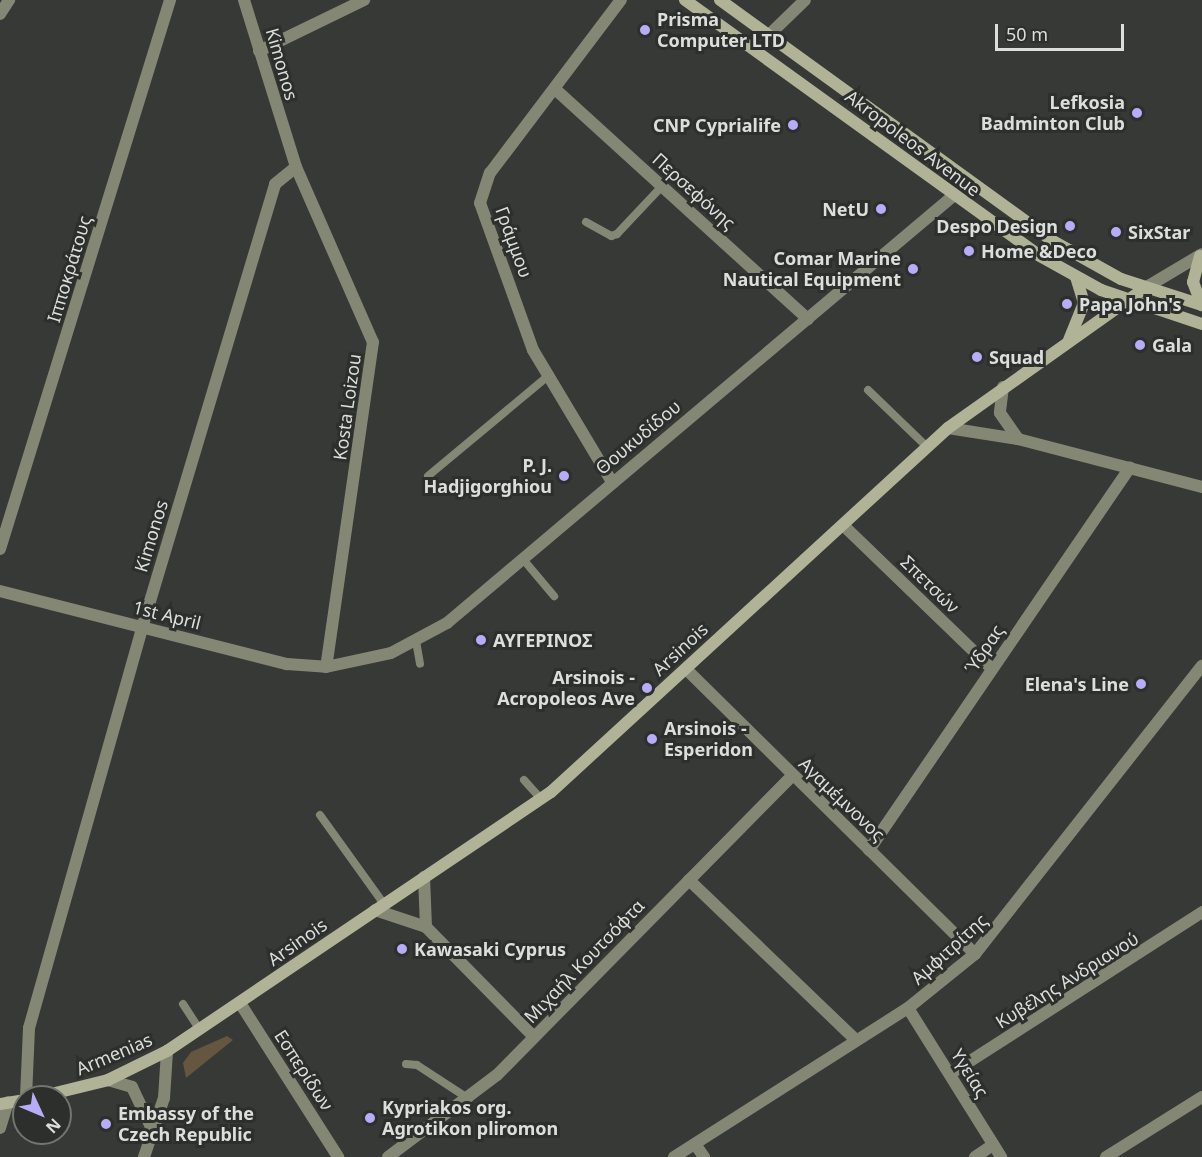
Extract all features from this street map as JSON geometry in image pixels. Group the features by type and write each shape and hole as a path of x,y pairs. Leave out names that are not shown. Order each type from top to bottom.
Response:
{"main road":[{"name":"Akropoleos Avenue","path":"685,0 953,196 1076,277 1127,301 1202,324"},
{"name":"Akropoleos Avenue","path":"720,0 1051,240 1145,288 1202,305"},
{"path":"1201,255 1193,282 1202,305"},
{"path":"1067,343 1083,303 1076,277"},
{"name":"Arsinois","path":"167,1051 541,799 948,428 1145,288"},
{"name":"Armenias","path":"72,1089 108,1080 167,1051"}],"street":[{"name":"Ιπποκράτους","path":"0,549 171,0"},
{"name":"Kimonos","path":"26,1085 29,1028 142,628 275,184 296,167 244,0"},
{"path":"260,51 364,0"},
{"name":"Γράμμου","path":"612,482 548,376 480,203 481,186 621,0"},
{"path":"769,35 805,0"},
{"name":"Περσεφόνης","path":"555,89 808,319"},
{"name":"Kosta Loizou","path":"296,167 374,342 326,667"},
{"name":"Θουκυδίδου","path":"326,667 361,662 416,641 447,623 953,196"},
{"name":"Arsinois","path":"1145,288 1201,255"},
{"path":"1003,387 1000,413 1018,439"},
{"path":"948,428 1018,439 1202,488"},
{"name":"Ύδρας","path":"869,850 1130,468"},
{"name":"Σπετσών","path":"843,525 992,669"},
{"name":"1st April","path":"0,591 287,664 326,667"},
{"name":"Αμφιτρίτης","path":"674,1157 908,1008 975,954 1202,666"},
{"name":"Αγαμέμνονος","path":"686,669 975,954"},
{"name":"Μιχαήλ Κουτσόφτα","path":"388,1157 469,1099 534,1037 792,776"},
{"path":"424,877 426,927"},
{"path":"689,880 856,1040"},
{"path":"380,907 426,927 534,1037"},
{"name":"Κυβέλης Ανδριανού","path":"950,1074 1202,912"},
{"name":"Εσπερίδων","path":"240,1003 338,1157"},
{"name":"Υγείας","path":"908,1008 1001,1157"},
{"path":"144,1157 151,1127 164,1098 167,1051"},
{"path":"108,1080 132,1087 151,1127"},
{"path":"1106,1157 1202,1097"},
{"path":"0,1128 4,1103"},
{"path":"695,1144 704,1157"},
{"path":"975,1157 993,1145"}],"lane":[{"path":"586,222 611,237 617,234 662,186"},
{"path":"428,476 548,376"},
{"path":"868,390 927,447"},
{"path":"522,558 554,596"},
{"path":"416,641 420,664"},
{"path":"524,780 541,799"},
{"path":"320,815 380,907"},
{"path":"183,1004 200,1029"},
{"path":"406,1064 417,1065 469,1099"}],"shaded area":[{"path":"227,1036 233,1040 186,1078 183,1063 191,1052"}],"place":[{"name":"Prisma Computer LTD","path":"645,30"},
{"name":"Lefkosia Badminton Club","path":"1137,113"},
{"name":"CNP Cyprialife","path":"793,125"},
{"name":"NetU","path":"881,209"},
{"name":"Despo Design","path":"1070,226"},
{"name":"SixStar","path":"1116,232"},
{"name":"Home &Deco","path":"969,251"},
{"name":"Comar Marine Nautical Equipment","path":"913,269"},
{"name":"Papa John's","path":"1067,304"},
{"name":"Gala","path":"1140,345"},
{"name":"Squad","path":"977,357"},
{"name":"P. J. Hadjigorghiou","path":"564,476"},
{"name":"ΑΥΓΕΡΙΝΟΣ","path":"481,640"},
{"name":"Elena's Line","path":"1141,684"},
{"name":"Arsinois - Acropoleos Ave","path":"647,688"},
{"name":"Arsinois - Esperidon","path":"652,739"},
{"name":"Kawasaki Cyprus","path":"402,949"},
{"name":"Kypriakos org. Agrotikon pliromon","path":"370,1118"},
{"name":"Embassy of the Czech Republic","path":"106,1124"}]}
